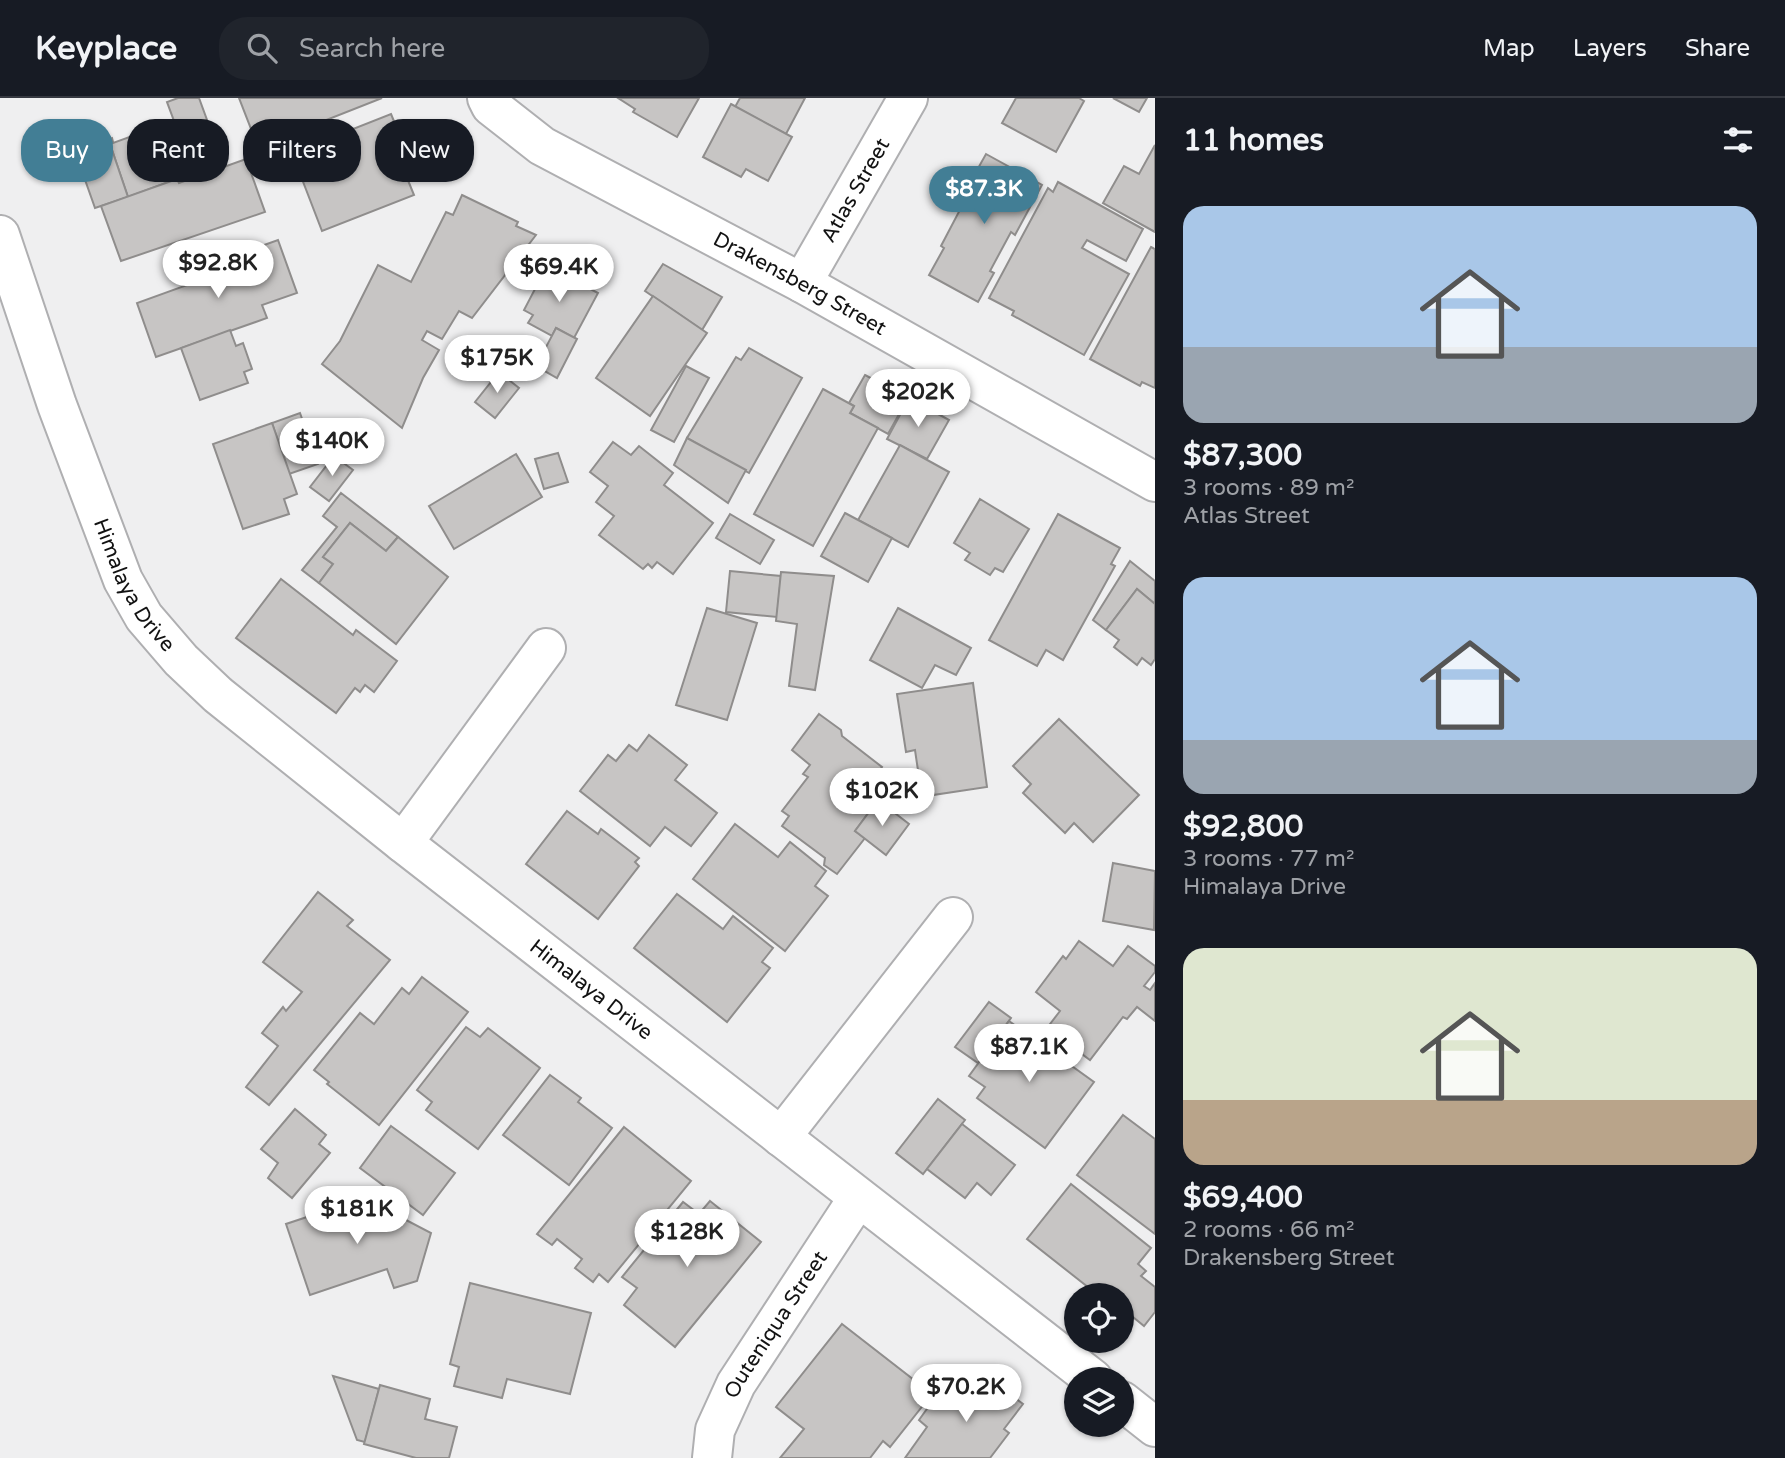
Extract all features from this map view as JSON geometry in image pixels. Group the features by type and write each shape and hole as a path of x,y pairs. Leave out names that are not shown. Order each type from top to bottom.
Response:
{"street":[{"name":"Drakensberg Street","path":"487,98 491,106 542,146 802,283 1155,482"},
{"name":"Atlas Street","path":"802,283 908,98"},
{"name":"Himalaya Drive","path":"0,235 57,405 123,580 144,617 181,660 218,695 403,843 1077,1367"},
{"path":"403,843 546,648"},
{"path":"781,1137 953,917"},
{"name":"Outeniqua Street","path":"712,1458 715,1430 736,1384 858,1198"},
{"path":"1134,1410 1155,1427"}],"building":[{"path":"178,98 199,98 207,119 173,119 167,102"},
{"path":"239,98 382,98 329,119 247,119"},
{"path":"618,98 699,98 677,137 633,112 635,109"},
{"path":"740,98 805,98 786,134 735,107"},
{"path":"1016,98 1079,98 1084,101 1056,152 1002,123"},
{"path":"1113,98 1147,98 1139,112"},
{"path":"731,104 792,137 768,181 746,169 741,177 703,157"},
{"path":"391,114 393,119 378,119"},
{"path":"375,120 375,182 409,182 414,195 322,231 303,182 361,182 361,126"},
{"path":"127,138 127,182 169,182 128,197 113,153 113,143"},
{"path":"1155,145 1155,232 1103,203 1124,166 1139,174"},
{"path":"113,153 128,197 95,208 86,182 113,182"},
{"path":"986,154 1042,185 1015,235 1011,232 990,271 994,273 978,302 929,275 962,206 958,204"},
{"path":"243,160 243,182 254,182 265,212 121,261 101,206 169,182 229,182 229,165"},
{"path":"1058,182 1143,229 1126,261 1087,240 1082,248 1129,274 1084,355 1012,315 1014,311 989,298 1048,188 1053,192"},
{"path":"462,195 518,222 516,226 536,235 472,318 459,311 442,339 427,331 422,340 439,350 423,378 402,428 322,364 340,341 378,265 411,282 446,212 453,215"},
{"path":"278,240 297,293 262,305 267,318 156,357 137,303 226,271 222,260"},
{"path":"1151,247 1155,249 1155,388 1142,382 1140,386 1090,359"},
{"path":"663,264 722,297 702,330 645,291"},
{"path":"547,266 598,293 574,338 556,328 552,336 528,323 533,315 524,310"},
{"path":"653,296 707,333 650,416 596,378"},
{"path":"556,328 577,339 557,378 536,366"},
{"path":"230,330 236,346 243,343 252,369 244,372 248,383 200,400 181,348"},
{"path":"749,348 802,378 749,473 687,438 736,357 741,360"},
{"path":"686,366 709,378 674,442 651,430"},
{"path":"499,372 519,388 495,418 475,402"},
{"path":"865,375 908,398 888,434 850,413 854,406 849,403"},
{"path":"823,389 854,406 850,413 878,428 813,546 754,514"},
{"path":"909,398 949,420 927,459 887,439"},
{"path":"300,413 318,464 289,474 272,423"},
{"path":"272,423 297,494 284,499 289,514 243,529 213,444"},
{"path":"687,438 746,470 728,503 674,465"},
{"path":"613,442 631,455 639,446 673,473 664,485 713,523 673,574 657,562 652,568 648,564 643,569 599,535 614,516 596,502 608,486 590,472"},
{"path":"900,445 949,472 908,547 858,520"},
{"path":"558,453 568,482 544,489 535,459"},
{"path":"516,454 542,497 454,549 429,506"},
{"path":"334,456 353,470 329,501 310,487"},
{"path":"341,493 398,537 386,551 350,523 323,557 333,564 319,583 302,570 337,527 323,516"},
{"path":"980,499 1029,529 1003,572 995,568 990,575 965,560 970,553 954,543"},
{"path":"845,513 892,538 868,582 821,556"},
{"path":"730,514 774,540 760,564 716,538"},
{"path":"1058,514 1120,548 1111,564 1115,566 1063,660 1046,650 1037,666 989,640"},
{"path":"350,523 386,551 398,537 448,577 396,644 319,583 333,564 323,557"},
{"path":"1130,561 1155,581 1155,604 1137,589 1106,630 1093,620"},
{"path":"730,571 781,576 777,617 726,612"},
{"path":"781,572 834,576 815,690 789,686 797,624 776,621"},
{"path":"281,579 353,635 356,630 397,661 374,692 365,685 360,692 355,688 336,713 236,638"},
{"path":"1137,589 1155,604 1155,659 1151,665 1142,658 1137,665 1114,647 1119,640 1106,630"},
{"path":"707,608 757,623 727,720 676,705"},
{"path":"898,608 971,648 956,675 935,665 922,688 870,660"},
{"path":"973,683 987,787 933,795 933,790 921,791 915,750 906,752 897,694"},
{"path":"819,714 882,767 868,786 881,796 855,831 865,838 837,874 824,865 825,858 782,826 789,816 782,811 808,777 803,774 810,765 792,750"},
{"path":"1059,719 1139,795 1093,842 1074,823 1065,833 1023,793 1031,784 1013,766"},
{"path":"649,735 687,765 675,780 717,813 691,846 665,827 650,846 580,791 608,755 616,761 629,745 637,751"},
{"path":"878,800 909,824 886,855 855,831"},
{"path":"567,811 598,834 601,829 639,858 635,862 639,866 598,919 526,864"},
{"path":"735,824 778,857 790,842 826,871 815,886 828,896 785,951 693,879"},
{"path":"1113,863 1155,871 1154,930 1103,921"},
{"path":"318,892 353,920 347,926 390,960 269,1105 246,1087 278,1046 262,1033 283,1007 286,1011 302,992 263,962"},
{"path":"677,894 723,929 733,916 773,948 762,962 770,968 727,1022 634,948"},
{"path":"1079,941 1113,966 1128,946 1155,966 1155,972 1144,986 1150,990 1155,983 1155,1021 1137,1007 1127,1019 1123,1017 1090,1060 1047,1028 1060,1011 1036,992 1063,956 1066,959"},
{"path":"422,977 468,1012 379,1125 327,1084 329,1082 314,1070 360,1013 374,1024 402,988 409,994"},
{"path":"989,1002 1011,1018 978,1063 955,1047"},
{"path":"1009,1021 1094,1082 1045,1148 977,1098 985,1087 969,1076"},
{"path":"466,1027 480,1037 488,1028 540,1068 478,1149 426,1110 432,1102 417,1090"},
{"path":"550,1075 581,1098 578,1102 612,1128 569,1185 503,1135"},
{"path":"938,1099 965,1120 923,1174 896,1153"},
{"path":"295,1109 326,1135 319,1144 330,1153 292,1198 268,1178 278,1163 261,1149"},
{"path":"1123,1115 1155,1139 1155,1234 1077,1175"},
{"path":"962,1124 1015,1165 991,1195 977,1183 965,1198 927,1169"},
{"path":"391,1126 455,1173 423,1215 360,1168"},
{"path":"624,1127 691,1181 608,1282 599,1274 593,1282 575,1268 582,1259 557,1239 552,1245 537,1234"},
{"path":"1071,1184 1151,1248 1138,1264 1146,1271 1141,1276 1155,1287 1155,1312 1144,1326 1134,1318 1134,1283 1083,1283 1027,1239"},
{"path":"364,1198 431,1233 417,1281 394,1288 387,1269 310,1295 286,1224"},
{"path":"710,1201 761,1242 675,1347 624,1305 637,1288 622,1277 683,1202 699,1214"},
{"path":"470,1283 591,1313 570,1394 507,1379 502,1398 454,1386 459,1367 450,1364"},
{"path":"842,1324 932,1394 890,1447 883,1441 870,1458 780,1458 804,1429 776,1407"},
{"path":"333,1376 379,1389 365,1442 357,1440"},
{"path":"987,1377 1023,1404 1004,1429 1009,1433 990,1458 905,1458 927,1427 919,1420 944,1385 968,1403"},
{"path":"380,1385 430,1399 425,1419 457,1427 449,1458 416,1458 364,1444"}]}
